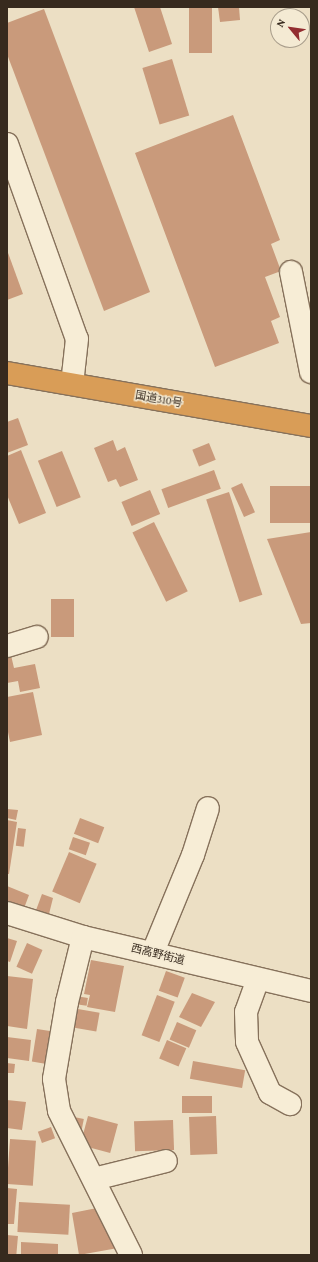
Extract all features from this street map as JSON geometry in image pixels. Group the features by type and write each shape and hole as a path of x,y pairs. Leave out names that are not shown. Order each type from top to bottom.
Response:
{"highway":[{"name":"国道310号","path":"7,373 311,426"}],"street":[{"path":"7,144 77,339 72,384"},
{"path":"291,272 311,372"},
{"path":"7,646 37,637"},
{"path":"153,952 194,855 208,808"},
{"name":"西高野街道","path":"7,913 83,937 153,952 311,991"},
{"path":"83,937 67,1002 54,1079 58,1111 94,1179 131,1255"},
{"path":"258,979 246,1012 247,1042 270,1093 290,1104"},
{"path":"94,1179 166,1161"}],"building":[{"path":"134,7 160,7 172,44 149,52"},
{"path":"189,7 212,7 212,53 189,53"},
{"path":"218,7 239,7 240,20 220,22"},
{"path":"44,9 150,292 104,311 7,54 7,23"},
{"path":"172,59 189,115 160,124 142,68"},
{"path":"233,115 280,240 271,244 281,271 265,277 280,317 271,321 279,343 215,367 135,153"},
{"path":"7,250 23,294 7,300"},
{"path":"18,418 28,445 7,453 7,422"},
{"path":"113,440 117,451 125,447 138,480 120,487 116,479 108,482 94,448"},
{"path":"209,443 216,460 199,466 192,450"},
{"path":"21,450 46,513 19,524 7,495 7,456"},
{"path":"62,451 81,497 57,507 38,461"},
{"path":"214,470 221,489 168,508 161,489"},
{"path":"242,483 255,512 244,517 231,488"},
{"path":"270,486 311,486 311,523 270,523"},
{"path":"150,490 160,514 132,526 121,502"},
{"path":"229,492 262,595 240,602 206,499"},
{"path":"154,522 188,591 166,602 132,533"},
{"path":"311,532 311,623 301,624 267,539"},
{"path":"51,599 74,599 74,637 51,637"},
{"path":"7,651 10,651 14,668 35,664 40,688 20,692 18,681 7,683"},
{"path":"33,692 42,735 10,742 7,727 7,697"},
{"path":"7,809 18,810 16,820 7,818"},
{"path":"80,818 104,827 98,843 74,834"},
{"path":"7,820 17,822 9,874 7,874"},
{"path":"18,828 26,829 24,847 16,846"},
{"path":"73,837 90,843 86,855 69,849"},
{"path":"69,852 97,864 80,903 52,892"},
{"path":"7,886 29,895 23,911 7,905"},
{"path":"42,894 53,898 48,918 35,913"},
{"path":"7,938 17,941 10,962 7,961"},
{"path":"27,943 43,950 32,974 16,967"},
{"path":"91,960 124,966 115,1012 87,1007 90,995 84,994"},
{"path":"166,971 185,978 178,998 159,991"},
{"path":"7,976 33,979 27,1029 7,1026"},
{"path":"192,993 215,1002 201,1027 179,1017"},
{"path":"157,995 175,1002 159,1042 142,1035"},
{"path":"76,996 88,998 87,1006 75,1004"},
{"path":"72,1008 100,1013 96,1032 69,1027"},
{"path":"177,1022 196,1030 189,1048 170,1039"},
{"path":"37,1029 55,1032 50,1064 32,1062"},
{"path":"7,1037 31,1040 29,1061 7,1058"},
{"path":"167,1040 186,1048 179,1067 159,1058"},
{"path":"193,1061 245,1070 242,1088 190,1079"},
{"path":"7,1063 15,1064 14,1073 7,1073"},
{"path":"182,1096 212,1096 212,1113 182,1113"},
{"path":"7,1100 26,1102 22,1130 7,1128"},
{"path":"88,1116 118,1124 110,1153 80,1145"},
{"path":"216,1116 217,1154 190,1155 189,1117"},
{"path":"74,1117 84,1119 82,1130 72,1128"},
{"path":"173,1120 174,1150 135,1151 134,1121"},
{"path":"51,1127 55,1138 42,1143 38,1132"},
{"path":"10,1139 36,1141 33,1186 7,1184"},
{"path":"7,1188 17,1189 14,1224 7,1224"},
{"path":"19,1202 70,1205 68,1235 17,1232"},
{"path":"97,1208 98,1215 104,1214 118,1248 79,1255 72,1213"},
{"path":"7,1235 18,1236 16,1255 7,1255"},
{"path":"21,1242 58,1244 58,1255 21,1255"}]}
